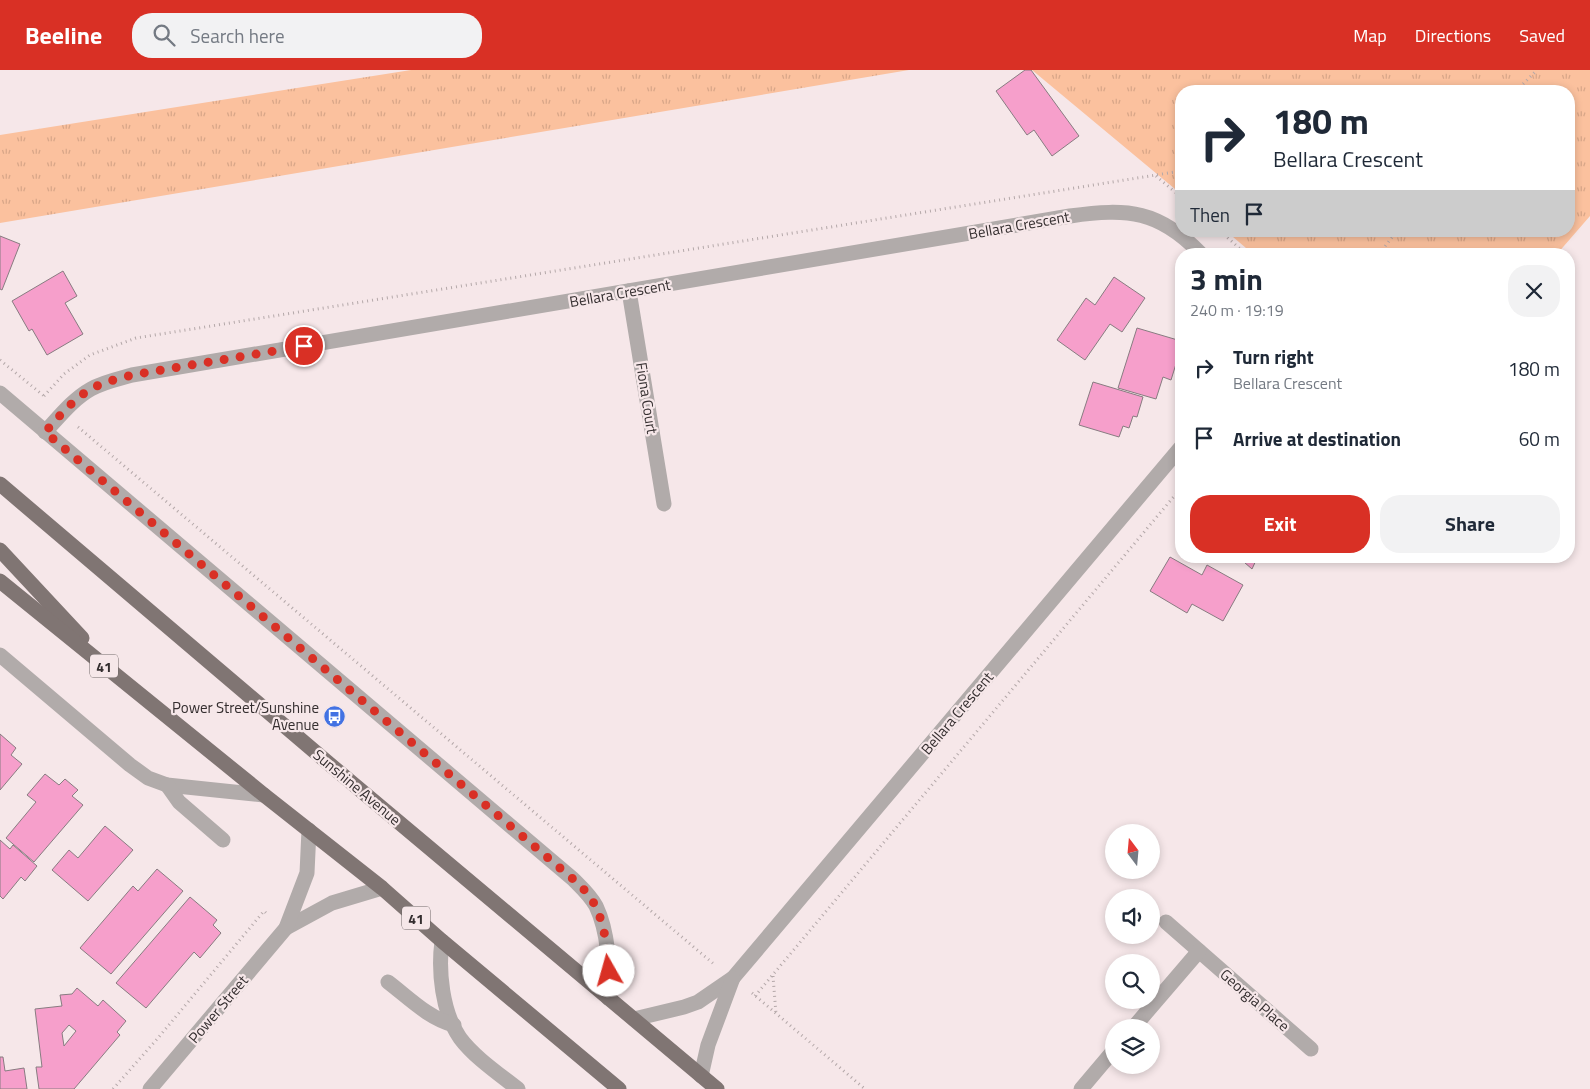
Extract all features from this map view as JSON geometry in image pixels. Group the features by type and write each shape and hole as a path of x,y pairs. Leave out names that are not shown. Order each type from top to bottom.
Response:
{"main road":[{"name":"Sunshine Avenue","path":"0,484 327,762 717,1089"},
{"path":"0,550 120,679"},
{"name":"41","path":"0,581 382,888 618,1089"}],"street":[{"name":"Bellara Crescent","path":"45,432 74,402 91,389 132,375 1101,212 1149,217 1175,231"},
{"name":"Bellara Crescent","path":"1183,237 1196,248"},
{"name":"Fiona Court","path":"629,291 664,504"},
{"path":"0,393 558,866 587,893 596,906 603,925 610,981 608,998"},
{"name":"Bellara Crescent","path":"733,978 1175,454"},
{"path":"0,655 130,765 148,778 167,785 264,795"},
{"path":"167,785 180,802 223,840"},
{"path":"286,928 307,873 309,830"},
{"path":"286,928 332,903 382,888"},
{"name":"Georgia Place","path":"1166,922 1311,1049"},
{"name":"Power Street","path":"150,1089 286,928"},
{"path":"442,941 440,957 441,976 447,1009 459,1036 469,1048 518,1089"},
{"path":"1141,1019 1199,951"},
{"path":"634,1019 698,1002 733,978"},
{"path":"701,1076 708,1044 733,978"},
{"path":"388,982 432,1016 442,1022 454,1025"},
{"path":"1081,1089 1105,1061"}],"path":[{"path":"1522,85 1537,70"},
{"path":"44,396 64,374 90,355 136,338 1175,172"},
{"path":"1156,175 1175,192"},
{"path":"1227,237 1239,248"},
{"path":"1384,248 1392,237"},
{"path":"0,360 689,944 755,996 865,1089"},
{"path":"755,996 1175,495"},
{"path":"113,1089 264,911 286,928"},
{"path":"773,975 776,1014"}],"green space":[{"path":"411,70 909,70 0,223 0,135"},
{"path":"1032,70 1590,70 1590,216 1575,233 1575,85 1175,85 1175,189"},
{"path":"1233,237 1572,237 1562,248 1246,248"}],"building":[{"path":"1025,70 1031,70 1079,136 1052,156 1034,130 1027,135 996,91"},
{"path":"0,236 20,244 2,290 0,289"},
{"path":"63,271 77,296 65,303 83,334 47,355 32,329 29,331 12,301"},
{"path":"1114,277 1145,298 1122,332 1110,324 1085,360 1057,340 1086,298 1095,305"},
{"path":"1137,328 1175,339 1175,367 1171,380 1163,377 1156,399 1118,388"},
{"path":"1093,382 1143,397 1137,417 1133,416 1129,428 1123,426 1119,437 1079,425"},
{"path":"1170,557 1175,560 1175,563 1181,563 1202,575 1207,565 1243,585 1223,621 1192,604 1187,613 1150,591"},
{"path":"1245,563 1255,563 1252,569"},
{"path":"0,734 16,748 11,755 22,764 0,790"},
{"path":"45,774 59,785 65,779 78,790 72,796 83,805 34,862 6,838 36,802 27,795"},
{"path":"105,826 133,850 88,901 52,870 69,850 78,858"},
{"path":"0,840 10,849 13,845 37,866 25,881 21,877 3,899 0,896"},
{"path":"157,869 183,891 111,974 80,948 133,886 138,891"},
{"path":"190,897 217,920 213,925 221,933 200,958 194,952 146,1008 116,983"},
{"path":"77,988 98,1006 103,1000 126,1021 117,1032 120,1035 74,1089 39,1089 36,1067 42,1067 35,1009 62,1006 60,995 72,994","holes":["69,1025 76,1031 64,1046 62,1033"]},
{"path":"0,1057 3,1057 5,1071 24,1068 27,1089 0,1089"}],"place":[{"name":"Power Street/Sunshine Avenue","path":"335,716"}],"route":[{"path":"304,346 132,375 107,382 91,389 74,402 45,432 573,879 587,893 596,906 603,925 609,971"}]}
